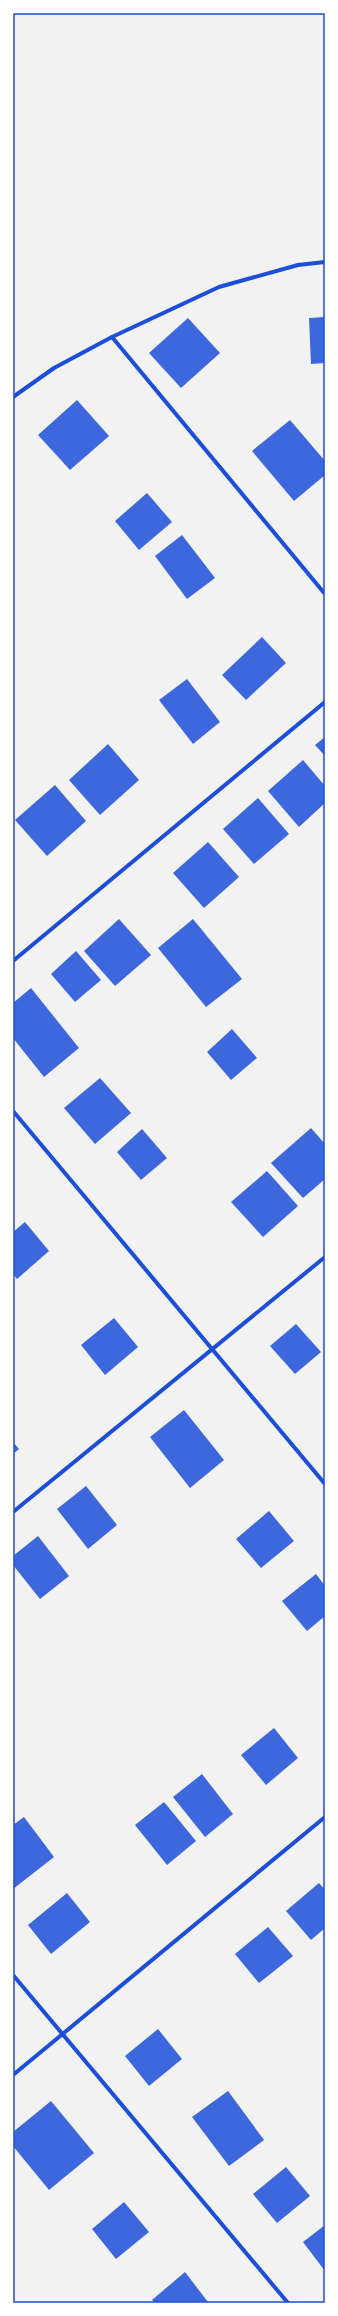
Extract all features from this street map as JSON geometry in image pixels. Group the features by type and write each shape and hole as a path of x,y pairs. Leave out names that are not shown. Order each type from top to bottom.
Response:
{"street":[{"path":"13,398 54,368 112,337 220,287 298,265 325,262"},
{"path":"112,337 325,594"},
{"path":"13,961 325,702"},
{"path":"13,1111 325,1484"},
{"path":"13,1512 325,1257"},
{"path":"13,2075 325,1817"},
{"path":"13,1975 288,2303"}],"building":[{"path":"325,317 325,363 311,364 309,318"},
{"path":"188,318 220,353 181,388 149,353"},
{"path":"77,400 109,436 70,470 38,435"},
{"path":"290,420 325,461 325,475 294,501 252,451"},
{"path":"147,493 172,522 139,550 115,521"},
{"path":"182,535 215,578 187,599 155,556"},
{"path":"262,637 286,663 246,700 222,675"},
{"path":"187,679 220,722 193,744 159,700"},
{"path":"325,737 325,756 315,745"},
{"path":"108,744 139,780 100,815 69,780"},
{"path":"303,760 325,786 325,803 299,827 268,791"},
{"path":"55,785 86,821 47,856 15,820"},
{"path":"258,798 289,834 254,864 223,829"},
{"path":"208,842 239,877 204,908 173,873"},
{"path":"119,919 151,955 115,986 84,951"},
{"path":"193,919 242,979 206,1007 158,948"},
{"path":"76,951 101,980 75,1002 51,974"},
{"path":"31,988 79,1048 44,1077 13,1038 13,1003"},
{"path":"232,1029 257,1058 231,1080 207,1052"},
{"path":"100,1078 131,1113 95,1144 64,1108"},
{"path":"311,1128 325,1144 325,1179 303,1198 271,1163"},
{"path":"142,1129 167,1158 141,1180 117,1152"},
{"path":"267,1171 298,1206 263,1237 231,1202"},
{"path":"25,1222 49,1251 17,1279 13,1274 13,1232"},
{"path":"114,1318 138,1347 105,1375 81,1345"},
{"path":"296,1324 321,1352 295,1374 270,1346"},
{"path":"184,1410 224,1460 190,1488 150,1437"},
{"path":"13,1442 19,1449 13,1454"},
{"path":"86,1486 117,1525 88,1549 57,1509"},
{"path":"269,1511 294,1541 261,1568 236,1539"},
{"path":"38,1536 69,1576 40,1599 13,1565 13,1556"},
{"path":"316,1574 325,1586 325,1616 307,1631 282,1601"},
{"path":"274,1728 298,1758 266,1785 241,1755"},
{"path":"202,1774 233,1814 205,1837 173,1797"},
{"path":"164,1802 196,1841 167,1865 135,1825"},
{"path":"24,1817 54,1857 13,1889 13,1825"},
{"path":"319,1883 325,1890 325,1928 311,1940 286,1911"},
{"path":"67,1893 90,1922 51,1954 28,1925"},
{"path":"268,1927 293,1956 259,1983 235,1954"},
{"path":"158,2029 182,2059 149,2086 125,2056"},
{"path":"228,2091 264,2140 229,2166 192,2117"},
{"path":"51,2101 94,2153 49,2190 13,2146 13,2132"},
{"path":"286,2167 310,2196 277,2223 253,2194"},
{"path":"124,2202 149,2232 116,2259 92,2229"},
{"path":"325,2225 325,2271 303,2242"},
{"path":"185,2272 208,2302 155,2303 152,2300"}]}
